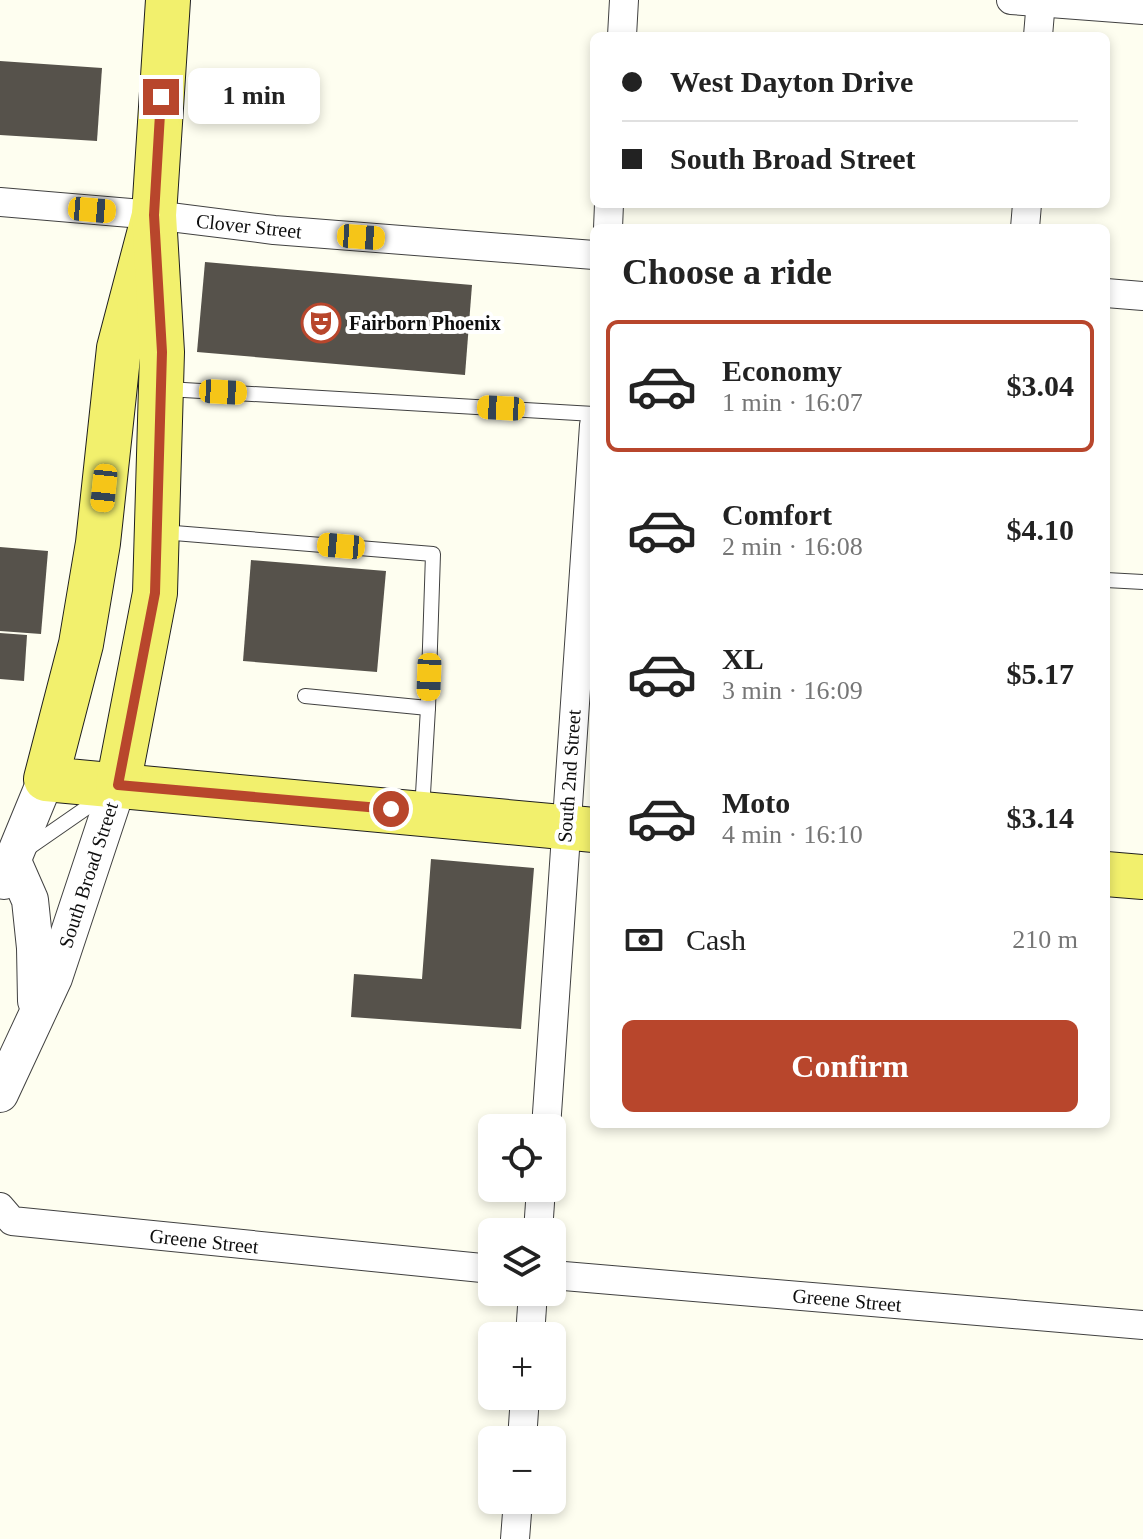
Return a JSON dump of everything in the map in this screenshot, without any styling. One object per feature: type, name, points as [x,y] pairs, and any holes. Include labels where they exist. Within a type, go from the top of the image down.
[{"type":"main road","name":"South Broad Street","points":[[118,785],[155,593],[162,352],[154,215],[168,0]]},
{"type":"main road","name":"South Broad Street","points":[[46,779],[81,644],[93,572],[119,348],[154,215]]},
{"type":"main road","points":[[46,779],[580,829]]},
{"type":"main road","points":[[1110,874],[1143,877]]},
{"type":"street","points":[[622,32],[624,0]]},
{"type":"street","points":[[1011,0],[1143,10]]},
{"type":"street","points":[[1038,32],[1041,1]]},
{"type":"street","name":"Clover Street","points":[[0,202],[154,215],[274,230],[590,255]]},
{"type":"street","points":[[1110,293],[1143,296]]},
{"type":"street","name":"South 2nd Street","points":[[547,1114],[559,963],[580,829],[590,535]]},
{"type":"street","name":"South Broad Street","points":[[4,871],[46,779]]},
{"type":"street","name":"South Broad Street","points":[[0,1094],[54,978],[118,785]]},
{"type":"street","points":[[4,871],[30,900],[35,948],[36,1017]]},
{"type":"street","name":"Greene Street","points":[[6,1214],[478,1267]]},
{"type":"street","name":"Greene Street","points":[[566,1276],[1143,1325]]},
{"type":"street","points":[[515,1539],[517,1514]]},
{"type":"lane","points":[[161,389],[590,414]]},
{"type":"lane","points":[[158,532],[433,554],[422,812]]},
{"type":"lane","points":[[1110,580],[1143,582]]},
{"type":"lane","points":[[305,696],[428,708]]},
{"type":"lane","points":[[4,871],[118,785]]},
{"type":"building","points":[[0,61],[102,68],[97,141],[0,135]]},
{"type":"building","points":[[205,262],[472,285],[465,375],[197,352]]},
{"type":"building","points":[[0,547],[48,551],[41,634],[0,631]]},
{"type":"building","points":[[251,560],[386,571],[377,672],[243,661]]},
{"type":"building","points":[[0,633],[27,635],[24,681],[0,679]]},
{"type":"building","points":[[431,859],[534,868],[521,1029],[351,1017],[354,974],[422,979]]},
{"type":"place","name":"Fairborn Phoenix","points":[[321,323]]},
{"type":"route","points":[[161,97],[154,215],[162,352],[155,593],[118,785],[391,809]]}]
